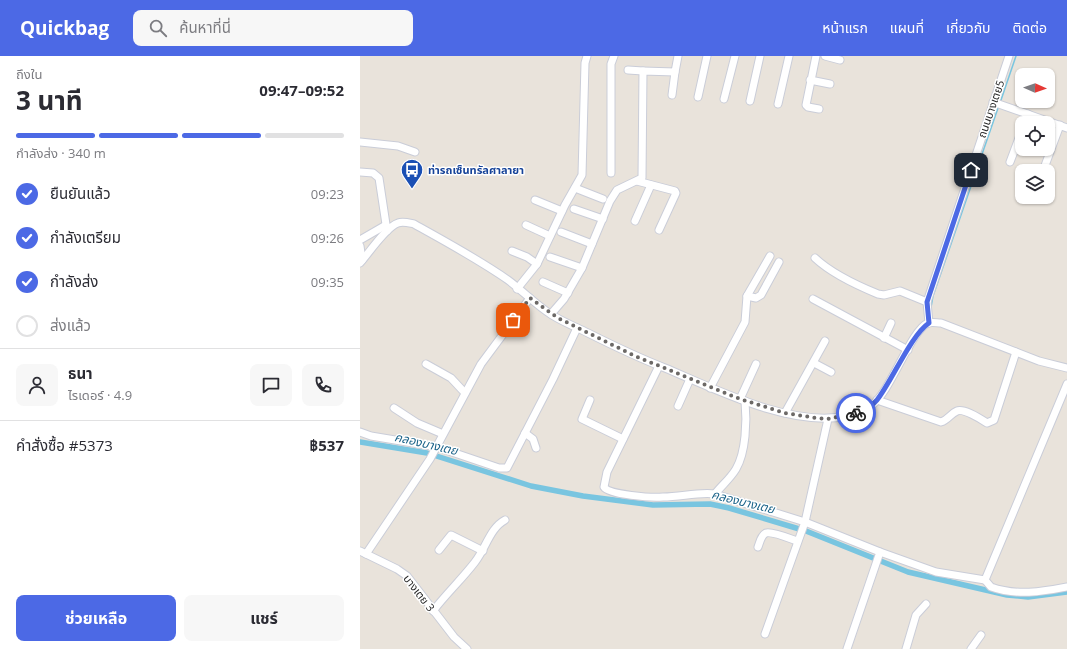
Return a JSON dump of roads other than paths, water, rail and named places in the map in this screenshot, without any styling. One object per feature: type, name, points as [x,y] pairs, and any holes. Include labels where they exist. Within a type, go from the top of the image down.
[{"type":"street","points":[[517,289],[537,264],[562,211],[581,180],[583,171],[585,63],[587,56]]},
{"type":"street","points":[[611,173],[611,64],[614,56]]},
{"type":"street","points":[[672,95],[678,56]]},
{"type":"street","points":[[698,97],[707,56]]},
{"type":"street","points":[[724,99],[735,56]]},
{"type":"street","points":[[750,101],[760,56]]},
{"type":"street","points":[[778,104],[789,56]]},
{"type":"street","points":[[816,56],[806,105],[819,109]]},
{"type":"street","points":[[824,56],[840,60]]},
{"type":"street","name":"ถนนบางเตย5","points":[[929,323],[927,302],[1009,56]]},
{"type":"street","points":[[628,70],[675,72]]},
{"type":"street","points":[[551,314],[568,293],[582,268],[610,201],[617,190],[637,182],[642,178],[643,71]]},
{"type":"street","points":[[810,80],[830,84]]},
{"type":"street","points":[[993,102],[1063,127],[1046,164]]},
{"type":"street","points":[[360,142],[398,146],[415,152]]},
{"type":"street","points":[[1010,162],[1015,149]]},
{"type":"street","points":[[360,172],[373,173],[379,178],[386,228],[361,262]]},
{"type":"street","points":[[637,182],[675,191],[676,193],[659,230]]},
{"type":"street","points":[[635,221],[651,185]]},
{"type":"street","points":[[575,188],[603,199]]},
{"type":"street","points":[[535,200],[562,211]]},
{"type":"street","points":[[574,209],[603,219]]},
{"type":"street","points":[[360,240],[398,223],[406,222],[414,224],[465,252],[510,282],[517,289],[551,314],[577,328],[635,356],[710,388],[785,413],[828,419],[860,412],[872,405],[877,400],[924,326],[929,323],[941,323],[1039,361],[1067,368]]},
{"type":"street","points":[[526,225],[550,236]]},
{"type":"street","points":[[561,232],[592,244]]},
{"type":"street","points":[[360,246],[361,262]]},
{"type":"street","points":[[512,251],[527,257],[537,264]]},
{"type":"street","points":[[710,388],[745,322],[747,296],[770,256]]},
{"type":"street","points":[[550,257],[582,268]]},
{"type":"street","points":[[815,258],[825,267],[868,290],[884,295],[900,291],[927,302]]},
{"type":"street","points":[[747,296],[756,298],[760,295],[780,262]]},
{"type":"street","points":[[543,282],[568,293]]},
{"type":"street","points":[[363,552],[430,459],[481,364],[530,298]]},
{"type":"street","points":[[813,299],[908,350]]},
{"type":"street","points":[[884,338],[891,323]]},
{"type":"street","points":[[360,432],[371,436],[436,448],[499,468],[507,468],[577,328]]},
{"type":"street","points":[[785,413],[825,341]]},
{"type":"street","points":[[877,400],[941,422],[946,421],[959,410],[987,422],[991,422],[994,420],[1016,352]]},
{"type":"street","points":[[814,363],[830,372]]},
{"type":"street","points":[[426,364],[451,378],[465,393]]},
{"type":"street","points":[[715,494],[736,469],[741,456],[746,430],[743,400],[756,364]]},
{"type":"street","points":[[659,366],[607,472],[604,484],[607,490],[664,498],[706,492],[880,554],[936,572],[985,580],[991,587],[1017,592],[1041,592],[1067,587]]},
{"type":"street","points":[[678,406],[690,379]]},
{"type":"street","points":[[985,580],[1067,384]]},
{"type":"street","points":[[590,400],[582,419],[623,439]]},
{"type":"street","points":[[394,408],[417,423],[443,434]]},
{"type":"street","points":[[765,634],[803,527],[828,419]]},
{"type":"street","points":[[525,433],[533,439],[536,448]]},
{"type":"street","points":[[433,611],[475,562],[483,551],[493,531],[505,520]]},
{"type":"street","points":[[758,547],[762,536],[766,533],[771,533],[797,541]]},
{"type":"street","points":[[439,550],[451,535],[483,551]]},
{"type":"street","name":"บางเตย 3","points":[[363,552],[397,569],[407,576],[454,637],[467,649]]},
{"type":"street","points":[[847,649],[880,554]]},
{"type":"street","points":[[906,649],[916,615],[926,604]]},
{"type":"street","points":[[971,649],[981,635]]},
{"type":"waterway","points":[[1001,100],[1016,56]]},
{"type":"waterway","points":[[931,307],[933,296],[998,108]]},
{"type":"waterway","name":"คลองบางเตย","points":[[360,442],[427,453],[531,486],[583,496],[653,505],[710,504],[729,508],[806,531],[908,572],[1007,595],[1028,597],[1067,592]]},
{"type":"place","name":"ท่ารถเซ็นทรัลศาลายา","points":[[412,190]]}]
